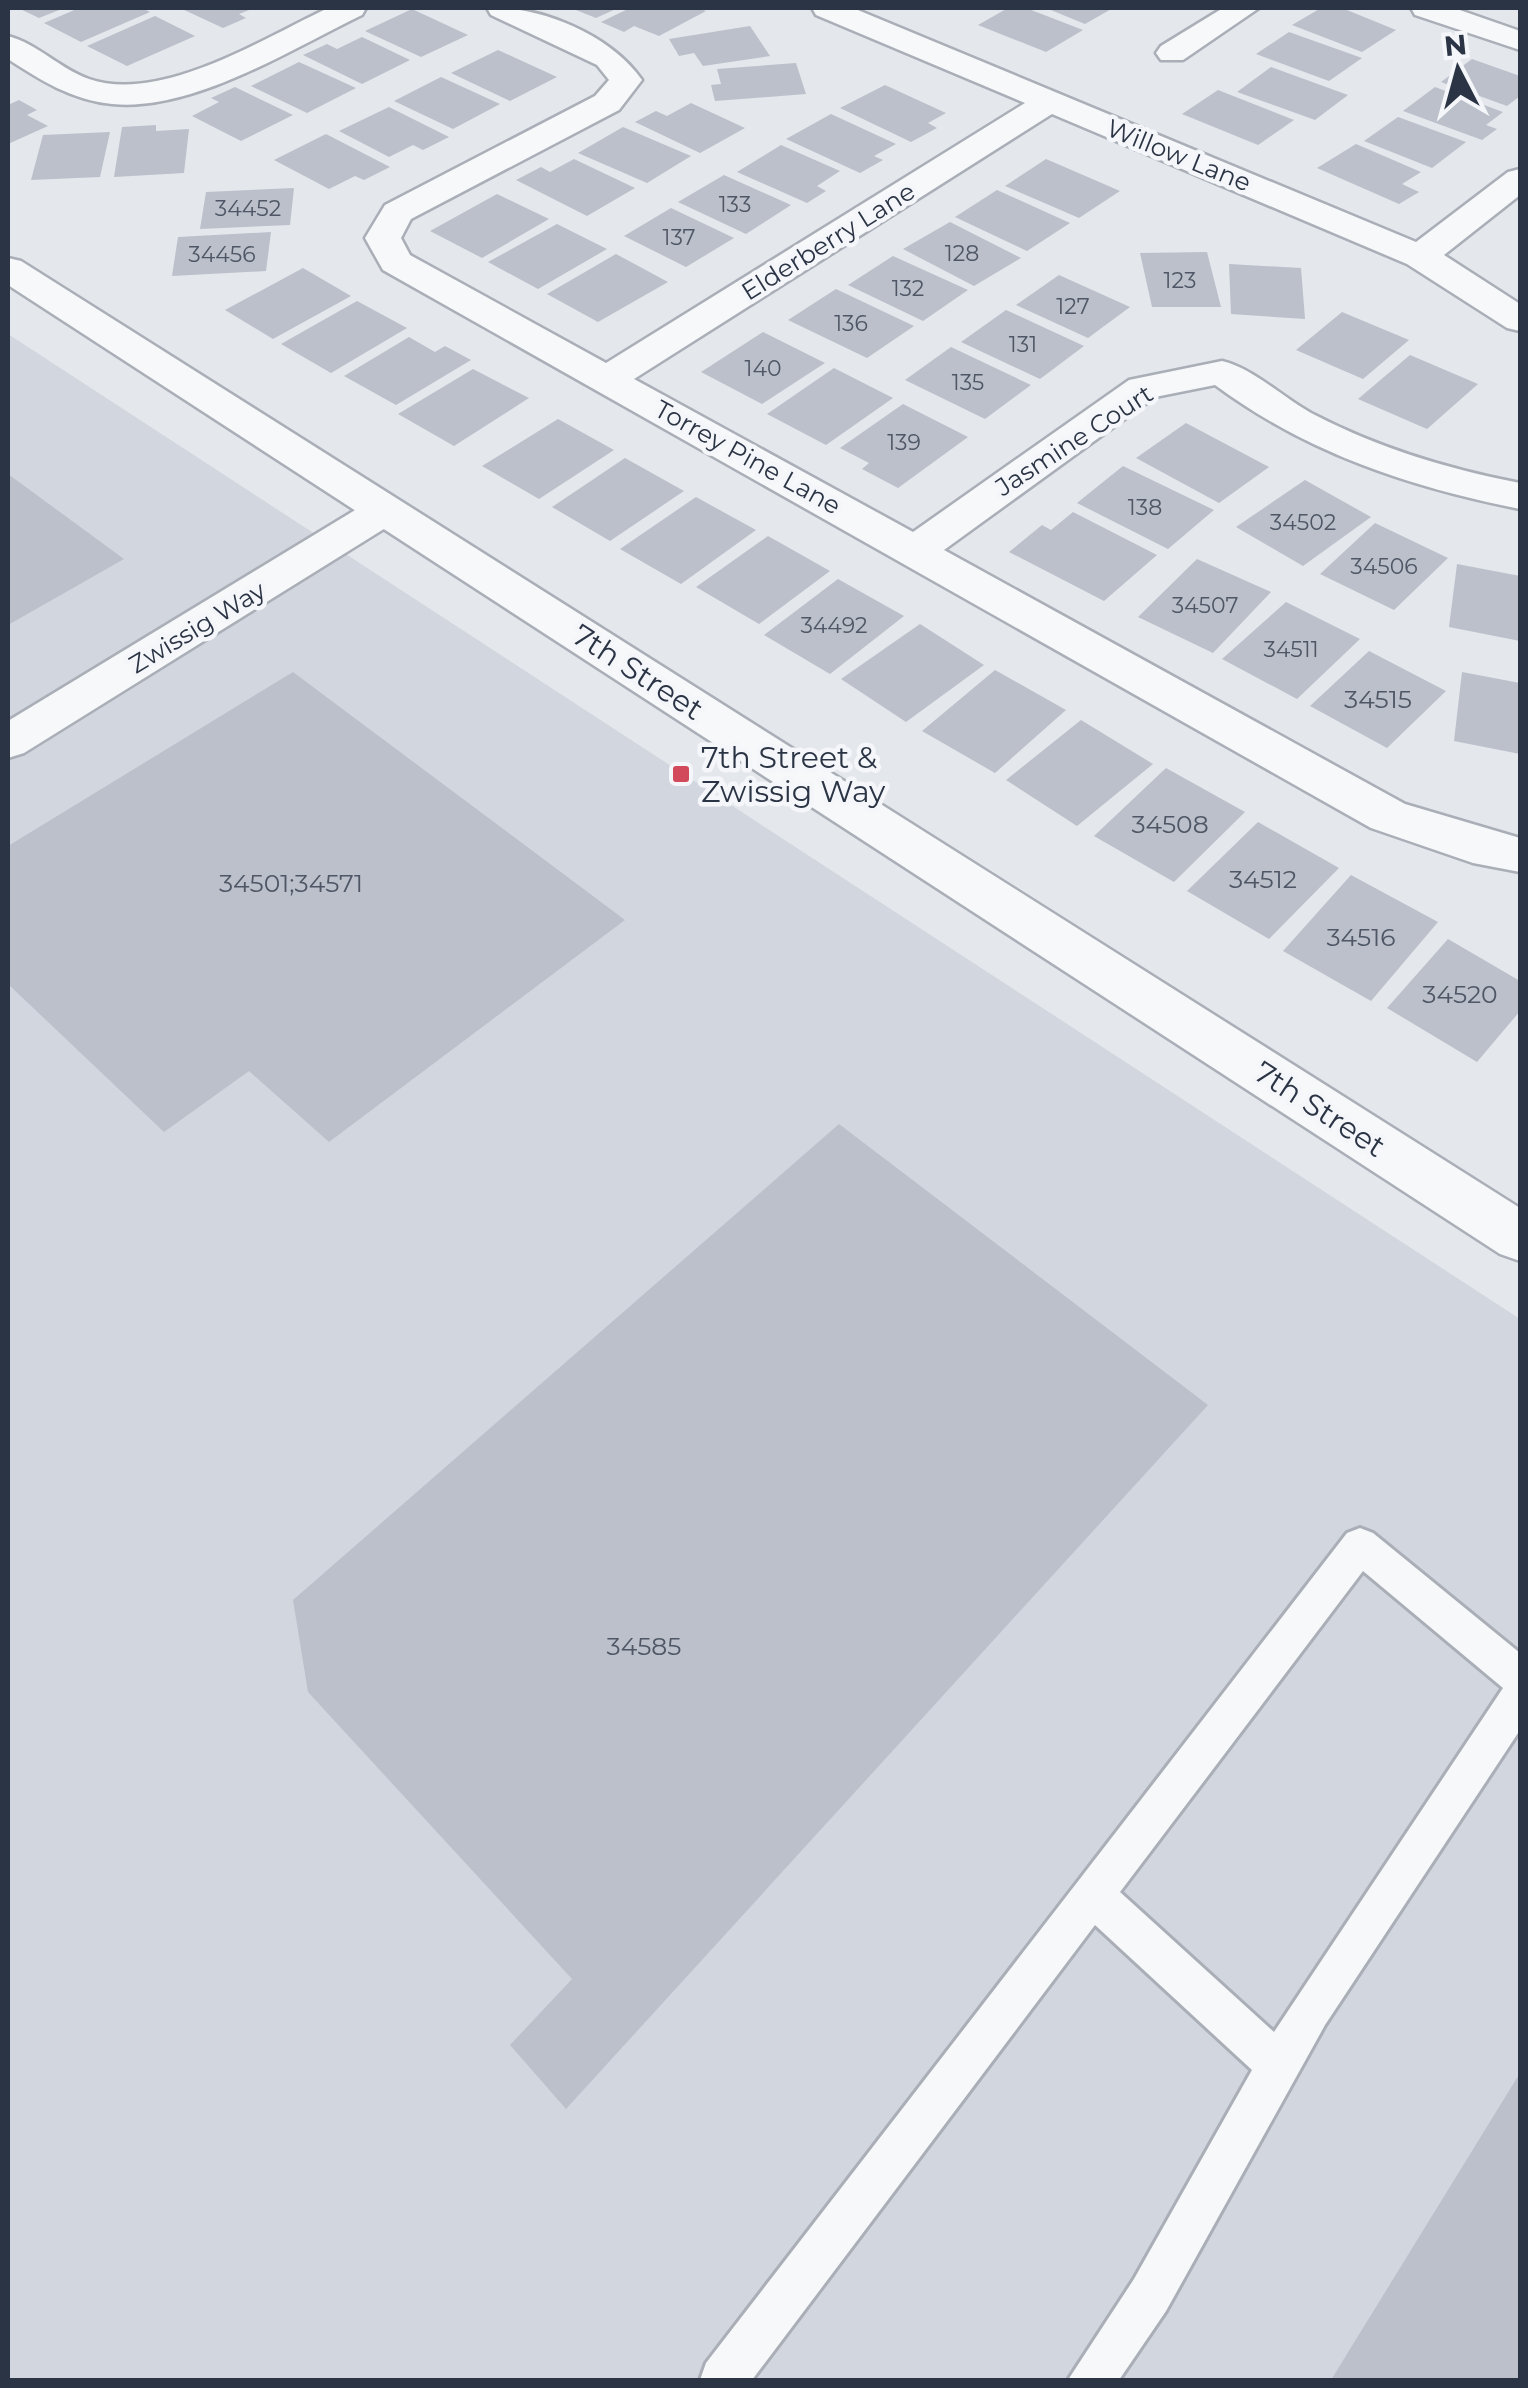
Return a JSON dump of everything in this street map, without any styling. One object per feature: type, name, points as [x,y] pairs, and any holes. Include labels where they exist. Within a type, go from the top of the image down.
[{"type":"street","points":[[8,46],[84,89],[129,96],[182,85],[351,8]]},
{"type":"street","name":"Torrey Pine Lane","points":[[502,8],[608,58],[626,80],[607,103],[397,212],[383,238],[396,262],[1388,816],[1473,846],[1520,855]]},
{"type":"street","points":[[1172,53],[1244,8]]},
{"type":"street","points":[[1426,8],[1520,42]]},
{"type":"street","name":"Willow Lane","points":[[840,9],[886,33],[1420,256],[1520,320]]},
{"type":"street","points":[[886,33],[922,12]]},
{"type":"street","name":"Elderberry Lane","points":[[607,378],[1049,102]]},
{"type":"street","points":[[1420,256],[1520,179]]},
{"type":"street","name":"7th Street","points":[[8,269],[1520,1238]]},
{"type":"street","name":"Jasmine Court","points":[[916,550],[1143,388],[1222,372],[1258,400],[1336,441],[1463,486],[1520,496]]},
{"type":"street","name":"Zwissig Way","points":[[8,742],[385,510]]},
{"type":"lane","points":[[723,2380],[1360,1545],[1520,1678]]},
{"type":"lane","points":[[1091,2380],[1150,2294],[1310,2010],[1520,1696]]},
{"type":"lane","points":[[1094,1896],[1279,2066]]},
{"type":"shaded area","points":[[8,334],[1520,1319],[1520,2380],[8,2380]]},
{"type":"building","points":[[18,8],[64,8],[39,18]]},
{"type":"building","points":[[79,8],[142,8],[150,12],[81,42],[44,23]]},
{"type":"building","points":[[180,8],[254,8],[239,14],[246,18],[223,28]]},
{"type":"building","points":[[571,8],[618,8],[596,18]]},
{"type":"building","points":[[630,8],[706,11],[659,36],[634,26],[624,32],[601,22]]},
{"type":"building","points":[[1008,8],[1026,8],[1083,30],[1046,52],[978,25]]},
{"type":"building","points":[[1046,8],[1113,8],[1085,24]]},
{"type":"building","points":[[1321,8],[1342,8],[1396,30],[1362,52],[1292,25]]},
{"type":"building","points":[[412,9],[468,35],[421,57],[365,31]]},
{"type":"building","points":[[155,16],[195,36],[127,66],[87,46]]},
{"type":"building","points":[[750,26],[770,56],[703,66],[694,53],[679,56],[669,39]]},
{"type":"building","points":[[1289,32],[1362,58],[1329,81],[1256,54]]},
{"type":"building","points":[[362,37],[410,60],[362,84],[303,55],[327,44],[337,49]]},
{"type":"building","points":[[498,50],[557,77],[510,101],[451,73]]},
{"type":"building","points":[[1472,59],[1520,76],[1520,96],[1507,106],[1441,82]]},
{"type":"building","points":[[299,62],[356,88],[307,113],[251,86]]},
{"type":"building","points":[[796,63],[806,94],[715,101],[711,85],[721,84],[717,69]]},
{"type":"building","points":[[1271,67],[1348,95],[1315,120],[1237,92]]},
{"type":"building","points":[[441,77],[500,104],[453,129],[394,101]]},
{"type":"building","points":[[885,85],[946,113],[928,123],[937,128],[911,142],[840,108]]},
{"type":"building","points":[[235,87],[293,115],[241,141],[192,116],[219,102],[211,98]]},
{"type":"building","points":[[1435,87],[1503,112],[1486,125],[1497,129],[1482,140],[1403,111]]},
{"type":"building","points":[[1218,90],[1294,120],[1258,145],[1182,114]]},
{"type":"building","points":[[19,100],[37,110],[27,115],[48,126],[8,144],[8,105]]},
{"type":"building","points":[[691,103],[745,128],[700,153],[635,122],[656,111],[667,116]]},
{"type":"building","points":[[389,107],[449,137],[423,150],[413,145],[389,157],[339,131]]},
{"type":"building","points":[[831,114],[896,144],[874,156],[883,160],[860,173],[786,139]]},
{"type":"building","points":[[1398,117],[1466,142],[1432,168],[1364,141]]},
{"type":"building","points":[[156,125],[156,131],[189,129],[184,173],[114,177],[122,127]]},
{"type":"building","points":[[623,127],[691,156],[647,183],[578,153]]},
{"type":"building","points":[[110,132],[100,177],[31,180],[43,135]]},
{"type":"building","points":[[326,134],[390,167],[364,180],[355,176],[329,189],[274,160]]},
{"type":"building","points":[[1356,144],[1421,172],[1402,184],[1419,192],[1399,204],[1317,168]]},
{"type":"building","points":[[781,145],[840,171],[817,186],[826,191],[807,203],[737,172]]},
{"type":"building","points":[[574,159],[635,188],[587,216],[516,180],[541,167],[550,172]]},
{"type":"building","points":[[1046,159],[1120,191],[1079,218],[1005,186]]},
{"type":"building","points":[[724,175],[791,205],[746,234],[678,202]]},
{"type":"building","points":[[294,188],[290,225],[200,229],[206,192]]},
{"type":"building","points":[[997,190],[1070,223],[1027,251],[955,217]]},
{"type":"building","points":[[497,194],[549,219],[482,258],[430,231]]},
{"type":"building","points":[[671,208],[734,238],[686,267],[624,236]]},
{"type":"building","points":[[950,222],[1021,258],[974,286],[903,249]]},
{"type":"building","points":[[557,224],[607,249],[538,289],[488,262]]},
{"type":"building","points":[[271,232],[266,271],[172,276],[178,237]]},
{"type":"building","points":[[1207,252],[1221,307],[1152,307],[1140,253]]},
{"type":"building","points":[[616,254],[668,282],[598,322],[547,294]]},
{"type":"building","points":[[893,256],[968,290],[923,321],[848,285]]},
{"type":"building","points":[[1229,264],[1301,268],[1305,319],[1231,314]]},
{"type":"building","points":[[303,268],[351,296],[273,339],[225,310]]},
{"type":"building","points":[[1059,275],[1130,307],[1088,338],[1016,305]]},
{"type":"building","points":[[836,289],[914,326],[867,358],[788,320]]},
{"type":"building","points":[[357,301],[407,328],[331,373],[281,344]]},
{"type":"building","points":[[1006,310],[1084,346],[1040,379],[961,342]]},
{"type":"building","points":[[1342,312],[1409,340],[1363,379],[1296,350]]},
{"type":"building","points":[[763,332],[825,363],[762,404],[701,372]]},
{"type":"building","points":[[409,337],[435,352],[445,346],[471,360],[396,405],[344,376]]},
{"type":"building","points":[[951,347],[1031,385],[985,419],[905,380]]},
{"type":"building","points":[[1410,355],[1478,384],[1427,429],[1358,399]]},
{"type":"building","points":[[834,368],[893,398],[826,445],[767,414]]},
{"type":"building","points":[[473,369],[529,398],[454,446],[398,414]]},
{"type":"building","points":[[903,404],[968,437],[898,488],[862,469],[869,463],[840,448]]},
{"type":"building","points":[[558,419],[614,450],[539,499],[482,466]]},
{"type":"building","points":[[1186,423],[1269,467],[1219,503],[1136,458]]},
{"type":"building","points":[[625,458],[684,491],[610,541],[552,507]]},
{"type":"building","points":[[1123,466],[1214,510],[1168,549],[1077,503]]},
{"type":"building","points":[[8,474],[124,559],[8,625]]},
{"type":"building","points":[[1305,480],[1371,517],[1303,566],[1236,527]]},
{"type":"building","points":[[696,497],[756,530],[681,584],[620,549]]},
{"type":"building","points":[[1073,512],[1157,555],[1104,601],[1009,552],[1042,525],[1051,530]]},
{"type":"building","points":[[1375,523],[1448,558],[1394,610],[1320,574]]},
{"type":"building","points":[[768,536],[830,571],[759,624],[696,587]]},
{"type":"building","points":[[1197,559],[1271,592],[1213,653],[1138,617]]},
{"type":"building","points":[[1457,564],[1520,576],[1520,641],[1449,627]]},
{"type":"building","points":[[838,579],[904,616],[830,674],[764,635]]},
{"type":"building","points":[[1286,602],[1360,639],[1297,699],[1222,659]]},
{"type":"building","points":[[920,624],[984,665],[906,722],[841,679]]},
{"type":"building","points":[[1369,651],[1446,691],[1387,748],[1310,706]]},
{"type":"building","points":[[995,670],[1066,710],[995,773],[922,731]]},
{"type":"building","points":[[293,672],[625,920],[329,1142],[249,1071],[164,1132],[8,984],[8,846]]},
{"type":"building","points":[[1462,672],[1520,683],[1520,754],[1454,741]]},
{"type":"building","points":[[1081,720],[1153,764],[1077,826],[1006,780]]},
{"type":"building","points":[[1166,768],[1245,812],[1174,882],[1094,836]]},
{"type":"building","points":[[1258,822],[1339,868],[1269,939],[1187,891]]},
{"type":"building","points":[[1351,875],[1438,922],[1371,1001],[1283,951]]},
{"type":"building","points":[[1448,939],[1520,981],[1520,1011],[1477,1062],[1387,1008]]},
{"type":"building","points":[[839,1124],[1208,1405],[566,2109],[510,2045],[572,1979],[308,1692],[293,1600]]},
{"type":"building","points":[[1520,2073],[1520,2380],[1331,2380]]},
{"type":"place","name":"7th Street & Zwissig Way","points":[[681,774]]}]
